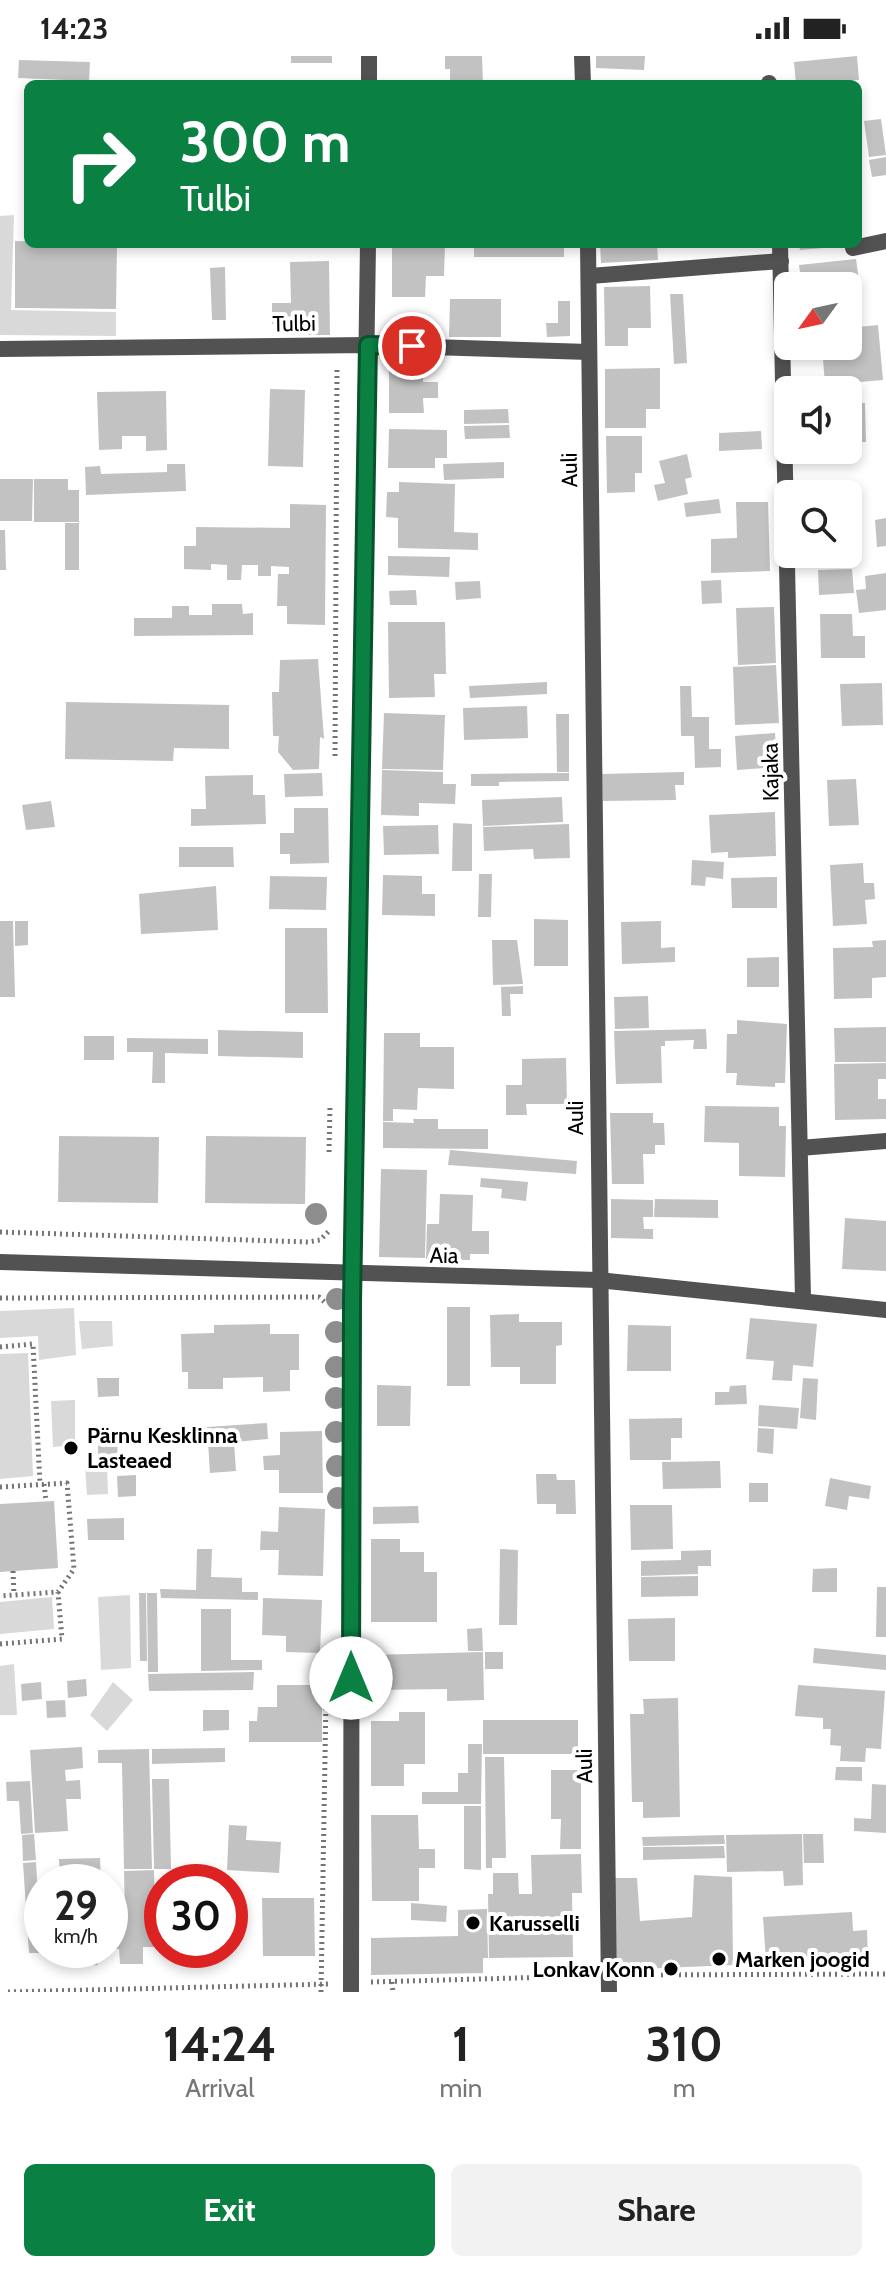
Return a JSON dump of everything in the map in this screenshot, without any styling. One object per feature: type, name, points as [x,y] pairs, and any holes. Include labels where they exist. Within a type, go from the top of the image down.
[{"type":"street","points":[[369,56],[369,80]]},
{"type":"street","points":[[582,56],[583,80]]},
{"type":"street","points":[[862,246],[886,241]]},
{"type":"street","points":[[351,1988],[352,1275],[368,248]]},
{"type":"street","name":"Auli","points":[[588,248],[598,1280],[609,1984]]},
{"type":"street","points":[[590,276],[780,252]]},
{"type":"street","name":"Kajaka","points":[[780,252],[803,1299]]},
{"type":"street","name":"Tulbi","points":[[0,349],[368,345],[589,352]]},
{"type":"street","points":[[800,1148],[886,1141]]},
{"type":"street","name":"Aia","points":[[0,1262],[352,1275],[598,1280],[886,1310]]},
{"type":"path","points":[[335,770],[337,345]]},
{"type":"path","points":[[329,1158],[330,1097]]},
{"type":"path","points":[[0,1232],[308,1242],[320,1240],[330,1233],[330,1218]]},
{"type":"path","points":[[0,1298],[319,1297],[327,1300],[328,1305],[339,1307]]},
{"type":"path","points":[[0,1347],[33,1344],[42,1484],[46,1501]]},
{"type":"path","points":[[0,1487],[67,1483],[74,1569],[58,1592],[62,1639],[0,1644]]},
{"type":"path","points":[[13,1571],[14,1595]]},
{"type":"path","points":[[0,1596],[58,1592]]},
{"type":"path","points":[[8,1992],[320,1984],[351,1988],[392,1982],[609,1984],[886,1974]]},
{"type":"path","points":[[392,1982],[393,1992]]},
{"type":"path","points":[[320,1984],[321,1992]]},
{"type":"shaded area","points":[[14,215],[11,310],[116,312],[116,336],[0,335],[0,216]]},
{"type":"shaded area","points":[[74,1308],[76,1355],[39,1360],[38,1336],[0,1338],[0,1311]]},
{"type":"shaded area","points":[[79,1321],[112,1321],[113,1346],[82,1349]]},
{"type":"shaded area","points":[[28,1353],[33,1476],[0,1479],[0,1354]]},
{"type":"shaded area","points":[[75,1400],[75,1445],[53,1447],[51,1401]]},
{"type":"shaded area","points":[[107,1466],[108,1494],[87,1495],[85,1467]]},
{"type":"shaded area","points":[[130,1595],[131,1668],[101,1670],[98,1597]]},
{"type":"shaded area","points":[[52,1597],[54,1629],[0,1634],[0,1602]]},
{"type":"shaded area","points":[[14,1664],[17,1715],[0,1715],[0,1666]]},
{"type":"shaded area","points":[[113,1682],[133,1700],[107,1731],[90,1715]]},
{"type":"building","points":[[291,56],[332,56],[332,63],[291,63]]},
{"type":"building","points":[[445,56],[482,56],[483,80],[450,80],[450,69],[445,69]]},
{"type":"building","points":[[596,56],[645,56],[644,70],[596,68]]},
{"type":"building","points":[[857,56],[859,80],[796,80],[794,62]]},
{"type":"building","points":[[19,60],[90,62],[89,80],[18,78]]},
{"type":"building","points":[[881,119],[886,155],[869,157],[864,121]]},
{"type":"building","points":[[886,157],[886,175],[872,177],[869,160]]},
{"type":"building","points":[[15,241],[24,241],[24,248],[117,248],[116,309],[15,308]]},
{"type":"building","points":[[392,248],[445,248],[444,276],[426,276],[425,297],[392,297]]},
{"type":"building","points":[[474,248],[564,248],[564,257],[474,257]]},
{"type":"building","points":[[600,248],[657,248],[658,260],[601,263]]},
{"type":"building","points":[[856,259],[858,272],[800,272],[799,265]]},
{"type":"building","points":[[329,261],[330,335],[290,335],[290,324],[272,324],[272,303],[291,303],[290,262]]},
{"type":"building","points":[[225,267],[226,320],[212,320],[210,268]]},
{"type":"building","points":[[650,286],[651,328],[628,328],[628,346],[605,346],[604,287]]},
{"type":"building","points":[[670,294],[683,294],[687,363],[674,364]]},
{"type":"building","points":[[450,299],[501,299],[501,337],[449,337]]},
{"type":"building","points":[[558,301],[570,301],[570,336],[547,337],[546,323],[558,323]]},
{"type":"building","points":[[878,325],[883,380],[862,382],[862,376],[824,376],[823,360],[862,360],[862,327]]},
{"type":"building","points":[[389,363],[423,363],[423,382],[438,382],[438,398],[423,398],[424,413],[389,413]]},
{"type":"building","points":[[660,368],[660,409],[646,409],[646,428],[605,428],[605,369]]},
{"type":"building","points":[[270,389],[305,390],[303,467],[268,466]]},
{"type":"building","points":[[166,391],[167,450],[146,451],[146,436],[122,436],[122,449],[99,450],[97,392]]},
{"type":"building","points":[[862,403],[865,403],[866,442],[862,442]]},
{"type":"building","points":[[508,409],[509,423],[464,424],[464,410]]},
{"type":"building","points":[[509,425],[510,438],[465,439],[464,426]]},
{"type":"building","points":[[389,429],[447,430],[447,458],[435,458],[435,468],[388,468]]},
{"type":"building","points":[[761,431],[762,449],[719,451],[719,433]]},
{"type":"building","points":[[606,436],[642,436],[642,473],[635,473],[635,492],[607,493]]},
{"type":"building","points":[[687,454],[692,477],[685,479],[688,494],[658,501],[654,485],[665,483],[659,461]]},
{"type":"building","points":[[504,462],[504,478],[444,480],[443,464]]},
{"type":"building","points":[[167,464],[185,464],[186,491],[86,495],[85,467],[100,466],[101,474],[167,472]]},
{"type":"building","points":[[0,479],[33,479],[32,521],[0,521]]},
{"type":"building","points":[[34,479],[68,479],[68,490],[79,490],[79,522],[34,522]]},
{"type":"building","points":[[399,482],[455,484],[454,532],[478,533],[478,550],[398,548],[398,518],[386,517],[387,492],[399,492]]},
{"type":"building","points":[[719,499],[721,513],[686,517],[684,503]]},
{"type":"building","points":[[736,502],[768,502],[770,571],[711,573],[711,539],[737,538]]},
{"type":"building","points":[[290,504],[326,505],[325,625],[287,624],[287,606],[277,606],[278,574],[289,574],[289,567],[271,566],[271,576],[258,576],[258,565],[242,565],[241,580],[227,580],[227,565],[211,564],[211,570],[184,569],[184,546],[196,546],[196,527],[290,528]]},
{"type":"building","points":[[886,518],[886,546],[877,547],[875,520]]},
{"type":"building","points":[[65,523],[79,523],[79,570],[65,570]]},
{"type":"building","points":[[0,530],[5,530],[6,570],[0,570]]},
{"type":"building","points":[[388,556],[450,557],[449,577],[388,575]]},
{"type":"building","points":[[852,569],[854,593],[819,595],[818,570]]},
{"type":"building","points":[[886,573],[886,610],[859,613],[856,590],[866,589],[865,576]]},
{"type":"building","points":[[721,580],[722,603],[702,604],[701,581]]},
{"type":"building","points":[[480,581],[481,598],[456,600],[455,582]]},
{"type":"building","points":[[416,590],[417,605],[390,605],[389,591]]},
{"type":"building","points":[[212,604],[242,604],[243,614],[253,613],[253,635],[134,636],[134,618],[172,618],[172,606],[189,606],[189,615],[212,615]]},
{"type":"building","points":[[774,607],[776,663],[738,665],[736,608]]},
{"type":"building","points":[[820,614],[852,614],[853,636],[865,636],[865,658],[821,658]]},
{"type":"building","points":[[388,622],[445,622],[446,674],[434,674],[435,697],[389,698]]},
{"type":"building","points":[[318,659],[324,739],[320,737],[319,769],[293,770],[278,752],[279,736],[273,736],[272,692],[279,692],[280,660]]},
{"type":"building","points":[[776,665],[779,723],[735,725],[733,667]]},
{"type":"building","points":[[547,682],[547,694],[470,698],[469,686]]},
{"type":"building","points":[[882,683],[883,725],[842,726],[840,684]]},
{"type":"building","points":[[680,686],[691,686],[692,717],[709,717],[709,749],[721,749],[721,767],[695,768],[694,736],[681,736]]},
{"type":"building","points":[[66,702],[229,705],[229,749],[174,748],[173,761],[65,759]]},
{"type":"building","points":[[527,706],[528,738],[464,740],[463,708]]},
{"type":"building","points":[[384,713],[445,715],[443,770],[382,769]]},
{"type":"building","points":[[556,714],[569,714],[569,772],[557,772]]},
{"type":"building","points":[[775,733],[777,767],[737,770],[735,736]]},
{"type":"building","points":[[382,770],[443,772],[443,784],[456,784],[455,804],[419,803],[419,816],[381,815]]},
{"type":"building","points":[[684,772],[684,785],[675,785],[676,800],[603,801],[602,774]]},
{"type":"building","points":[[322,773],[323,796],[285,797],[284,774]]},
{"type":"building","points":[[569,773],[569,781],[499,782],[499,786],[471,786],[471,774]]},
{"type":"building","points":[[253,775],[253,795],[265,795],[266,824],[191,826],[191,809],[206,809],[205,776]]},
{"type":"building","points":[[856,779],[859,825],[829,826],[827,780]]},
{"type":"building","points":[[562,797],[563,822],[483,826],[482,800]]},
{"type":"building","points":[[51,801],[55,827],[26,830],[22,805]]},
{"type":"building","points":[[294,808],[328,808],[329,863],[290,864],[290,854],[280,854],[280,833],[294,833]]},
{"type":"building","points":[[775,812],[776,856],[728,858],[728,852],[711,853],[709,815]]},
{"type":"building","points":[[453,823],[472,824],[472,871],[452,871]]},
{"type":"building","points":[[569,824],[570,858],[534,859],[533,849],[484,851],[483,827]]},
{"type":"building","points":[[438,825],[439,854],[384,855],[383,826]]},
{"type":"building","points":[[179,847],[233,847],[234,867],[179,867]]},
{"type":"building","points":[[692,860],[724,862],[723,879],[706,877],[705,886],[691,885]]},
{"type":"building","points":[[863,863],[864,883],[874,883],[875,899],[865,900],[867,924],[833,926],[830,865]]},
{"type":"building","points":[[479,874],[492,874],[491,917],[478,917]]},
{"type":"building","points":[[383,875],[422,876],[422,894],[435,894],[435,916],[382,915]]},
{"type":"building","points":[[270,876],[327,877],[326,910],[269,909]]},
{"type":"building","points":[[777,877],[777,908],[732,908],[731,878]]},
{"type":"building","points":[[216,886],[218,930],[141,934],[139,894]]},
{"type":"building","points":[[534,919],[568,920],[568,966],[534,966]]},
{"type":"building","points":[[0,921],[13,921],[15,997],[0,997]]},
{"type":"building","points":[[15,921],[28,921],[28,945],[15,946]]},
{"type":"building","points":[[661,921],[661,948],[675,947],[675,962],[622,964],[621,922]]},
{"type":"building","points":[[285,928],[327,928],[328,1013],[285,1013]]},
{"type":"building","points":[[492,940],[517,940],[523,984],[493,985]]},
{"type":"building","points":[[886,940],[886,977],[872,978],[872,998],[834,999],[833,948],[873,947],[872,941]]},
{"type":"building","points":[[779,957],[779,987],[747,987],[747,958]]},
{"type":"building","points":[[523,986],[523,994],[510,994],[511,1016],[502,1016],[501,987]]},
{"type":"building","points":[[648,996],[649,1028],[615,1029],[614,997]]},
{"type":"building","points":[[737,1020],[787,1024],[785,1083],[775,1083],[775,1087],[736,1085],[737,1073],[726,1073],[727,1034],[737,1034]]},
{"type":"building","points":[[886,1027],[886,1062],[835,1062],[834,1028]]},
{"type":"building","points":[[706,1029],[707,1049],[693,1049],[694,1040],[665,1041],[665,1046],[661,1046],[662,1083],[616,1084],[614,1031]]},
{"type":"building","points":[[218,1030],[303,1032],[303,1058],[218,1056]]},
{"type":"building","points":[[384,1033],[420,1033],[420,1047],[454,1047],[454,1089],[418,1088],[417,1110],[393,1109],[393,1121],[383,1121]]},
{"type":"building","points":[[84,1036],[114,1036],[114,1060],[84,1060]]},
{"type":"building","points":[[127,1038],[208,1039],[208,1054],[165,1053],[165,1083],[152,1083],[153,1052],[127,1052]]},
{"type":"building","points":[[566,1058],[567,1104],[526,1104],[527,1115],[506,1115],[506,1085],[522,1085],[522,1059]]},
{"type":"building","points":[[886,1063],[886,1079],[878,1079],[878,1099],[886,1099],[886,1119],[835,1120],[834,1064]]},
{"type":"building","points":[[705,1106],[779,1107],[779,1126],[786,1126],[785,1177],[739,1176],[739,1143],[704,1142]]},
{"type":"building","points":[[610,1113],[653,1113],[653,1123],[664,1123],[665,1145],[655,1145],[655,1154],[643,1154],[644,1184],[612,1184]]},
{"type":"building","points":[[413,1119],[438,1119],[438,1129],[488,1129],[488,1149],[383,1148],[383,1122],[414,1123]]},
{"type":"building","points":[[59,1136],[159,1137],[158,1203],[58,1202]]},
{"type":"building","points":[[206,1136],[306,1137],[305,1204],[205,1203]]},
{"type":"building","points":[[450,1150],[577,1161],[576,1174],[448,1165]]},
{"type":"building","points":[[381,1169],[427,1170],[425,1258],[379,1257]]},
{"type":"building","points":[[481,1178],[528,1182],[526,1201],[501,1198],[502,1189],[480,1187]]},
{"type":"building","points":[[440,1194],[473,1195],[472,1231],[489,1231],[489,1254],[470,1254],[470,1260],[426,1259],[427,1224],[439,1224]]},
{"type":"building","points":[[611,1199],[653,1200],[653,1217],[643,1217],[644,1229],[653,1229],[653,1239],[611,1238]]},
{"type":"building","points":[[655,1199],[718,1200],[718,1218],[654,1217]]},
{"type":"building","points":[[845,1218],[886,1221],[886,1271],[842,1269]]},
{"type":"building","points":[[447,1307],[470,1307],[470,1386],[447,1386]]},
{"type":"building","points":[[519,1314],[519,1322],[562,1322],[562,1345],[556,1346],[556,1384],[520,1384],[520,1367],[491,1367],[490,1315]]},
{"type":"building","points":[[750,1318],[817,1324],[813,1367],[793,1365],[792,1381],[772,1380],[774,1361],[746,1359]]},
{"type":"building","points":[[270,1324],[270,1334],[299,1334],[299,1370],[290,1370],[290,1391],[263,1392],[263,1377],[223,1378],[223,1389],[188,1389],[188,1372],[182,1372],[181,1334],[214,1333],[214,1325]]},
{"type":"building","points":[[628,1325],[671,1326],[671,1371],[627,1371]]},
{"type":"building","points":[[97,1378],[119,1378],[119,1396],[98,1397]]},
{"type":"building","points":[[803,1378],[818,1379],[816,1420],[800,1418]]},
{"type":"building","points":[[377,1385],[411,1386],[410,1426],[377,1426]]},
{"type":"building","points":[[746,1385],[747,1404],[715,1405],[715,1392],[729,1392],[730,1386]]},
{"type":"building","points":[[759,1405],[799,1408],[797,1429],[758,1426]]},
{"type":"building","points":[[682,1418],[682,1438],[671,1438],[671,1460],[630,1460],[629,1419]]},
{"type":"building","points":[[267,1423],[268,1439],[234,1442],[236,1471],[210,1473],[207,1427]]},
{"type":"building","points":[[758,1428],[774,1429],[773,1454],[757,1452]]},
{"type":"building","points":[[322,1431],[323,1493],[279,1493],[279,1470],[264,1470],[263,1456],[280,1455],[280,1432]]},
{"type":"building","points":[[98,1438],[117,1438],[118,1458],[98,1458]]},
{"type":"building","points":[[720,1461],[721,1488],[663,1489],[662,1462]]},
{"type":"building","points":[[536,1474],[556,1474],[557,1480],[575,1480],[576,1514],[556,1514],[556,1504],[537,1504]]},
{"type":"building","points":[[136,1475],[136,1496],[118,1497],[117,1476]]},
{"type":"building","points":[[830,1478],[871,1486],[869,1499],[849,1496],[847,1510],[825,1506]]},
{"type":"building","points":[[749,1483],[768,1483],[768,1502],[749,1502]]},
{"type":"building","name":"Pärnu Kesklinna Lasteaed","points":[[54,1501],[58,1568],[0,1572],[0,1504]]},
{"type":"building","points":[[630,1505],[672,1505],[673,1549],[631,1550]]},
{"type":"building","points":[[418,1506],[419,1523],[373,1524],[373,1507]]},
{"type":"building","points":[[279,1507],[325,1509],[323,1576],[278,1575],[279,1550],[260,1550],[261,1531],[278,1532]]},
{"type":"building","points":[[124,1518],[124,1540],[88,1540],[87,1519]]},
{"type":"building","points":[[371,1539],[400,1539],[400,1552],[424,1552],[424,1572],[437,1572],[437,1622],[371,1622]]},
{"type":"building","points":[[197,1549],[212,1549],[211,1577],[242,1578],[242,1592],[258,1592],[258,1600],[161,1598],[160,1589],[196,1590]]},
{"type":"building","points":[[500,1549],[518,1550],[517,1625],[499,1625]]},
{"type":"building","points":[[711,1550],[711,1566],[698,1566],[698,1574],[641,1576],[641,1561],[681,1560],[681,1551]]},
{"type":"building","points":[[837,1568],[837,1592],[812,1592],[813,1569]]},
{"type":"building","points":[[698,1576],[698,1596],[641,1597],[641,1577]]},
{"type":"building","points":[[877,1587],[886,1587],[886,1637],[876,1637]]},
{"type":"building","points":[[139,1593],[146,1593],[147,1661],[140,1661]]},
{"type":"building","points":[[147,1593],[157,1593],[158,1672],[148,1672]]},
{"type":"building","points":[[263,1598],[322,1600],[320,1653],[286,1652],[286,1636],[262,1635]]},
{"type":"building","points":[[201,1609],[231,1609],[231,1660],[262,1660],[262,1670],[201,1671]]},
{"type":"building","points":[[675,1618],[675,1661],[629,1661],[628,1619]]},
{"type":"building","points":[[482,1628],[483,1651],[468,1651],[467,1629]]},
{"type":"building","points":[[814,1648],[886,1655],[886,1670],[813,1663]]},
{"type":"building","points":[[483,1652],[484,1700],[447,1701],[447,1689],[372,1690],[371,1655]]},
{"type":"building","points":[[485,1652],[503,1652],[503,1669],[485,1669]]},
{"type":"building","points":[[254,1672],[253,1690],[149,1691],[148,1674]]},
{"type":"building","points":[[86,1679],[87,1696],[68,1698],[67,1681]]},
{"type":"building","points":[[41,1682],[42,1699],[22,1701],[21,1684]]},
{"type":"building","points":[[277,1685],[322,1685],[322,1742],[249,1742],[249,1721],[257,1721],[258,1707],[277,1707]]},
{"type":"building","points":[[798,1685],[885,1691],[881,1749],[866,1748],[865,1762],[840,1761],[841,1746],[830,1745],[831,1729],[823,1729],[823,1718],[795,1716]]},
{"type":"building","points":[[678,1698],[680,1817],[643,1818],[643,1802],[632,1802],[630,1714],[644,1714],[643,1699]]},
{"type":"building","points":[[65,1700],[66,1717],[47,1718],[46,1701]]},
{"type":"building","points":[[203,1710],[229,1710],[229,1730],[203,1731]]},
{"type":"building","points":[[399,1712],[425,1712],[425,1764],[404,1764],[404,1786],[371,1786],[371,1721],[399,1721]]},
{"type":"building","points":[[483,1720],[578,1720],[578,1754],[483,1754]]},
{"type":"building","points":[[468,1744],[482,1744],[481,1804],[422,1804],[422,1792],[458,1792],[458,1773],[468,1773]]},
{"type":"building","points":[[82,1747],[83,1768],[65,1770],[66,1781],[80,1780],[81,1799],[66,1799],[68,1831],[35,1833],[30,1750]]},
{"type":"building","points":[[225,1748],[225,1762],[152,1764],[152,1749]]},
{"type":"building","points":[[149,1749],[152,1864],[144,1864],[144,1869],[128,1869],[128,1864],[124,1864],[122,1763],[98,1763],[98,1750]]},
{"type":"building","points":[[485,1757],[504,1757],[506,1858],[492,1858],[492,1868],[486,1868]]},
{"type":"building","points":[[836,1767],[862,1767],[862,1781],[835,1780]]},
{"type":"building","points":[[551,1770],[581,1770],[581,1849],[560,1849],[561,1819],[551,1819]]},
{"type":"building","points":[[152,1779],[169,1779],[171,1864],[154,1864]]},
{"type":"building","points":[[30,1781],[33,1833],[21,1834],[19,1801],[7,1801],[6,1782]]},
{"type":"building","points":[[872,1784],[886,1785],[886,1833],[854,1831],[854,1818],[871,1819]]},
{"type":"building","points":[[464,1806],[481,1806],[481,1870],[464,1869]]},
{"type":"building","points":[[371,1815],[418,1815],[419,1849],[435,1849],[435,1868],[419,1868],[419,1901],[372,1901]]},
{"type":"building","points":[[229,1825],[247,1826],[246,1840],[281,1842],[279,1873],[248,1871],[248,1864],[227,1864]]},
{"type":"building","points":[[34,1834],[36,1860],[23,1861],[22,1835]]},
{"type":"building","points":[[802,1834],[803,1885],[784,1886],[783,1871],[727,1872],[726,1835]]},
{"type":"building","points":[[803,1834],[823,1834],[824,1863],[804,1863]]},
{"type":"building","points":[[724,1835],[725,1844],[643,1846],[642,1837]]},
{"type":"building","points":[[724,1846],[725,1858],[643,1860],[643,1847]]},
{"type":"building","points":[[581,1854],[582,1893],[572,1893],[573,1957],[489,1958],[488,1894],[493,1894],[493,1873],[518,1873],[519,1894],[532,1894],[531,1855]]},
{"type":"building","points":[[100,1858],[100,1864],[59,1864],[59,1859]]},
{"type":"building","points":[[144,1870],[143,1964],[128,1964],[128,1871]]},
{"type":"building","points":[[694,1875],[732,1877],[733,1965],[616,1970],[612,1878],[637,1878],[640,1921],[692,1917]]},
{"type":"building","points":[[262,1898],[314,1898],[315,1956],[263,1956]]},
{"type":"building","points":[[411,1903],[447,1906],[446,1922],[411,1920]]},
{"type":"building","name":"Karusselli","points":[[487,1909],[488,1958],[483,1958],[483,1973],[371,1975],[371,1938],[458,1936],[458,1910]]},
{"type":"building","points":[[852,1912],[853,1931],[867,1930],[868,1957],[766,1961],[763,1917]]},
{"type":"place","name":"Pärnu Kesklinna Lasteaed","points":[[71,1448]]},
{"type":"place","name":"Karusselli","points":[[473,1923]]},
{"type":"place","name":"Marken joogid","points":[[719,1959]]},
{"type":"place","name":"Lonkav Konn","points":[[671,1969]]},
{"type":"route","points":[[351,1678],[352,1302],[368,345],[412,346]]}]
